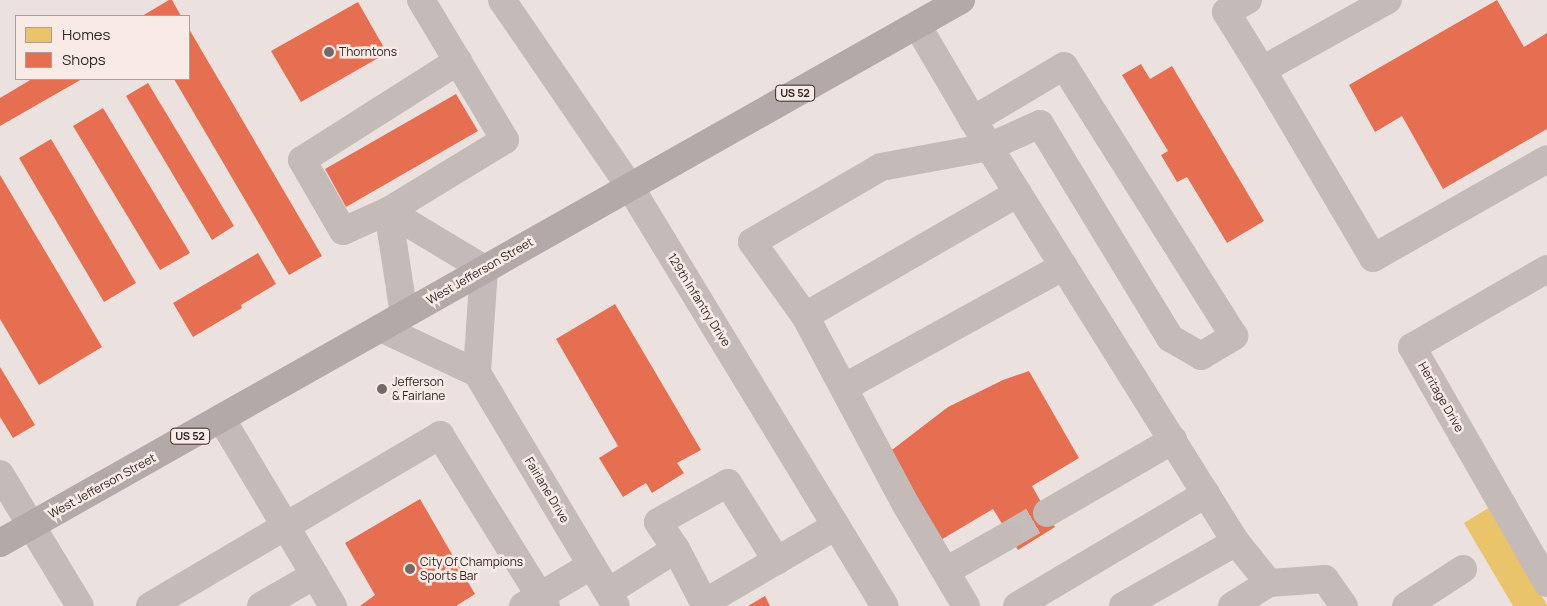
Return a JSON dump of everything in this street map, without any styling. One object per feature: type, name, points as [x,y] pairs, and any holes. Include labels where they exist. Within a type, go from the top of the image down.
[{"type":"main road","name":"West Jefferson Street","points":[[0,543],[961,0]]},
{"type":"street","points":[[421,0],[458,61],[505,140],[388,211],[343,231],[302,160],[458,61]]},
{"type":"street","name":"129th Infantry Drive","points":[[502,0],[630,187],[885,606]]},
{"type":"street","points":[[1248,0],[1226,12],[1373,258],[1547,159]]},
{"type":"street","points":[[1262,70],[1388,0]]},
{"type":"street","points":[[917,24],[989,147],[1236,542],[1269,583]]},
{"type":"street","points":[[966,606],[906,505],[845,387],[805,316],[752,242],[881,167],[989,147],[1040,124],[1170,338],[1201,356],[1234,336],[1064,66],[973,120]]},
{"type":"street","points":[[805,316],[1018,193]]},
{"type":"street","points":[[381,328],[477,373],[484,269],[388,211]]},
{"type":"street","points":[[388,211],[404,314]]},
{"type":"street","points":[[845,387],[1064,266]]},
{"type":"street","name":"Heritage Drive","points":[[1547,269],[1412,347],[1547,583]]},
{"type":"street","name":"Fairlane Drive","points":[[477,373],[612,599]]},
{"type":"street","points":[[221,418],[333,606]]},
{"type":"street","points":[[150,606],[440,435],[536,603],[592,565]]},
{"type":"street","points":[[1047,513],[1172,440]]},
{"type":"street","points":[[0,474],[80,606]]},
{"type":"street","points":[[777,561],[728,483],[658,522],[676,549],[704,603],[777,561],[836,526]]},
{"type":"street","points":[[1017,606],[1206,494]]},
{"type":"street","points":[[946,571],[1009,535]]},
{"type":"street","points":[[1122,606],[1236,542]]},
{"type":"street","points":[[612,599],[676,549]]},
{"type":"street","points":[[1406,606],[1463,569]]},
{"type":"street","points":[[261,606],[315,575]]},
{"type":"street","points":[[1232,606],[1269,583],[1325,579],[1344,606]]},
{"type":"building: Homes","points":[[1490,507],[1547,606],[1513,606],[1464,523]]},
{"type":"building: Shops","points":[[172,0],[180,15],[144,15]]},
{"type":"building: Shops","points":[[1497,0],[1524,47],[1547,33],[1547,129],[1443,189],[1402,116],[1375,132],[1349,85]]},
{"type":"building: Shops","name":"Thorntons","points":[[358,2],[387,53],[301,102],[271,51]]},
{"type":"building: Shops","points":[[190,31],[322,256],[289,275],[175,80],[190,80]]},
{"type":"building: Shops","points":[[1141,64],[1150,79],[1172,66],[1264,221],[1227,243],[1187,177],[1177,182],[1161,155],[1168,151],[1122,75]]},
{"type":"building: Shops","points":[[30,80],[80,80],[0,126],[0,98]]},
{"type":"building: Shops","points":[[148,83],[234,226],[212,240],[126,96]]},
{"type":"building: Shops","points":[[456,94],[478,131],[346,207],[325,169]]},
{"type":"building: Shops","points":[[103,108],[190,253],[160,270],[73,126]]},
{"type":"building: Shops","points":[[51,139],[136,283],[104,302],[19,158]]},
{"type":"building: Shops","points":[[0,175],[102,347],[39,385],[0,319]]},
{"type":"building: Shops","points":[[258,253],[276,284],[241,305],[242,308],[193,337],[173,303]]},
{"type":"building: Shops","points":[[615,304],[701,450],[677,463],[684,473],[652,493],[646,483],[623,497],[599,458],[618,446],[556,339]]},
{"type":"building: Shops","points":[[0,367],[35,425],[13,438],[0,417]]},
{"type":"building: Shops","points":[[1029,371],[1079,458],[1032,486],[1055,527],[1018,550],[993,509],[939,541],[888,453],[948,407],[1003,380]]},
{"type":"building: Shops","name":"City Of Champions Sports Bar","points":[[420,499],[475,594],[456,606],[360,606],[375,595],[345,543]]},
{"type":"building: Shops","points":[[765,596],[770,606],[748,606]]},
{"type":"tunnel","points":[[1009,535],[1047,513]]},
{"type":"place","name":"Thorntons","points":[[329,52]]},
{"type":"place","name":"Jefferson & Fairlane","points":[[382,389]]},
{"type":"place","name":"City Of Champions Sports Bar","points":[[410,569]]}]
